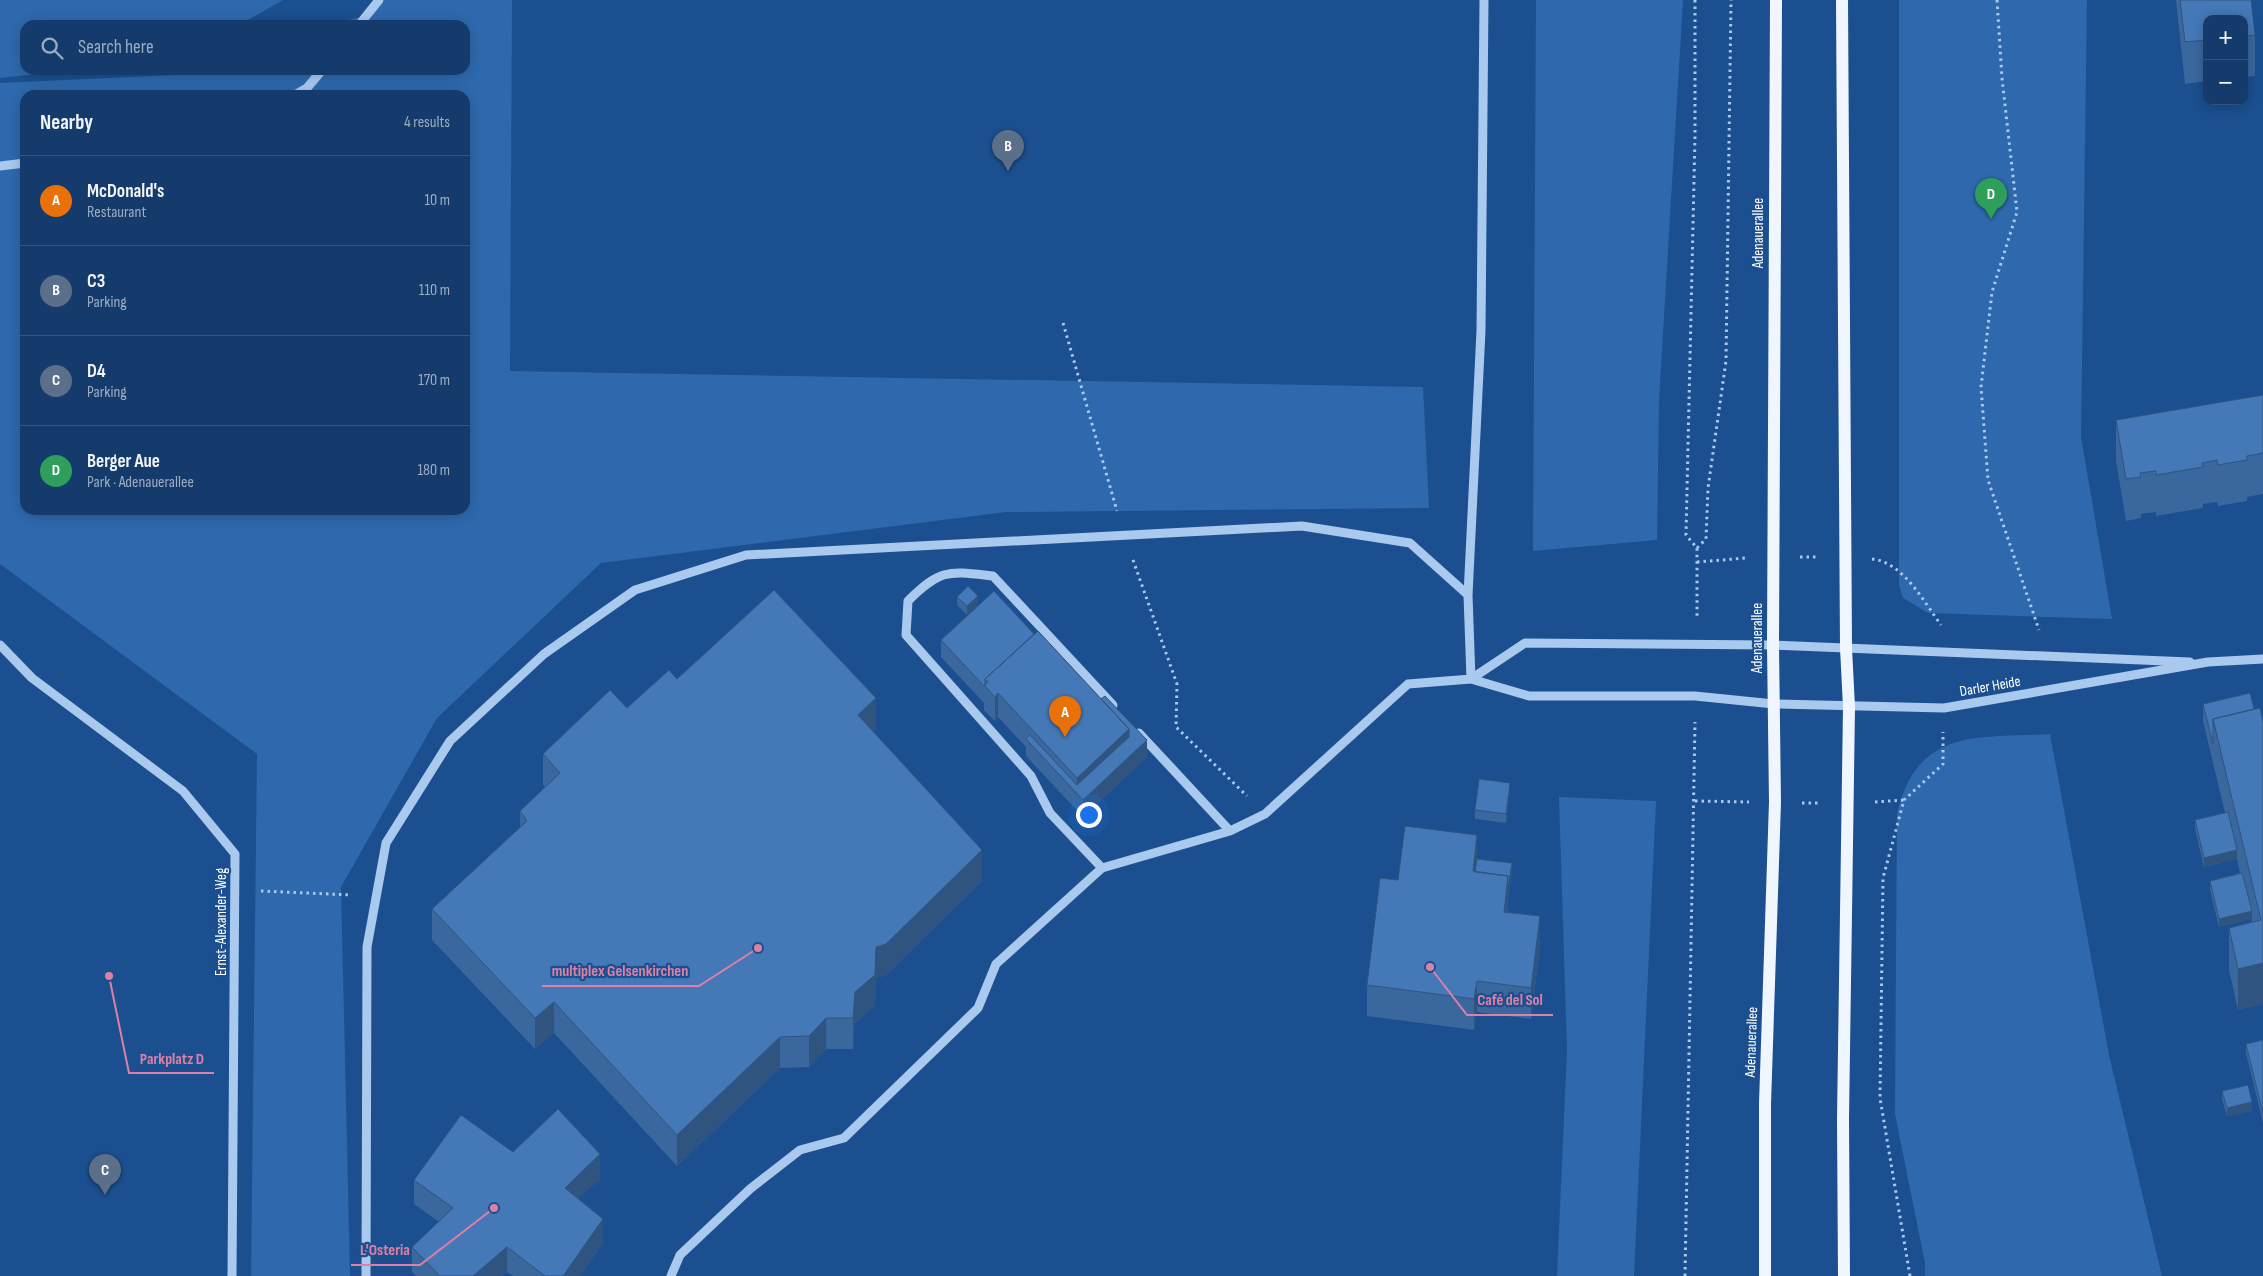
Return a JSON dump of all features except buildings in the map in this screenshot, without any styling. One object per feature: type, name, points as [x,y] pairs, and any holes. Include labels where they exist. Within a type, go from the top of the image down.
[{"type":"main road","name":"Adenauerallee","points":[[1765,1276],[1765,1104],[1775,802],[1773,645],[1776,0]]},
{"type":"main road","points":[[1842,0],[1847,557],[1846,648],[1849,707],[1843,1119],[1844,1276]]},
{"type":"street","points":[[363,20],[379,0]]},
{"type":"street","points":[[671,1276],[680,1255],[750,1189],[800,1150],[844,1138],[978,1008],[996,964],[1102,868],[1230,831],[1265,814],[1408,684],[1471,679],[1468,595],[1481,331],[1484,0]]},
{"type":"street","points":[[304,90],[318,75]]},
{"type":"street","points":[[0,166],[20,164]]},
{"type":"street","points":[[366,1276],[367,948],[386,843],[450,741],[544,654],[635,590],[746,555],[1302,526],[1410,543],[1468,595]]},
{"type":"street","points":[[1102,868],[1050,813],[1032,776],[906,635],[908,601],[926,582],[952,572],[993,576],[1122,715]]},
{"type":"street","name":"Darler Heide","points":[[1471,679],[1525,643],[1773,645],[2208,662],[2263,659]]},
{"type":"street","name":"Ernst-Alexander-Weg","points":[[0,645],[32,678],[183,790],[235,854],[232,1276]]},
{"type":"street","name":"Darler Heide","points":[[1471,679],[1529,696],[1695,696],[1774,704],[1944,708],[2208,662]]},
{"type":"street","points":[[1135,729],[1230,831]]},
{"type":"path","points":[[1695,0],[1695,136],[1686,535],[1697,548],[1697,645]]},
{"type":"path","points":[[1697,548],[1706,539],[1708,488],[1726,361],[1731,0]]},
{"type":"path","points":[[1997,0],[2002,78],[2017,212],[1992,292],[1982,378],[1988,480],[2047,655]]},
{"type":"path","points":[[1063,324],[1124,535],[1178,684],[1176,727],[1265,814]]},
{"type":"path","points":[[1697,562],[1774,556],[1847,557],[1882,560],[1902,574],[1945,630],[1947,653]]},
{"type":"path","points":[[1685,1276],[1695,696]]},
{"type":"path","points":[[1910,1276],[1880,1098],[1883,878],[1904,800],[1943,764],[1944,708]]},
{"type":"path","points":[[235,890],[376,895]]},
{"type":"shaded area","points":[[0,0],[283,0],[248,20],[20,20],[20,75],[26,75],[0,78]]},
{"type":"shaded area","points":[[385,0],[512,0],[510,371],[1423,387],[1429,508],[1006,512],[601,563],[437,718],[341,887],[350,1276],[251,1276],[257,754],[0,564],[0,83],[174,75],[470,75],[470,20],[350,20],[366,15]]},
{"type":"shaded area","points":[[1536,0],[1683,0],[1659,400],[1657,540],[1533,551]]},
{"type":"shaded area","points":[[1899,0],[2087,0],[2081,437],[2112,619],[1928,613],[1903,598],[1899,585]]},
{"type":"shaded area","points":[[2050,734],[2109,1055],[2162,1276],[1925,1276],[1925,1263],[1895,1114],[1897,814],[1906,786],[1919,765],[1935,752],[1954,743],[1975,738]]},
{"type":"shaded area","points":[[1559,797],[1656,801],[1634,1276],[1557,1276],[1567,1050]]},
{"type":"place","name":"C3","points":[[1008,171]]},
{"type":"place","name":"Berger Aue","points":[[1991,219]]},
{"type":"place","name":"McDonald's","points":[[1065,737]]},
{"type":"place","name":"multiplex Gelsenkirchen","points":[[758,948]]},
{"type":"place","name":"Café del Sol","points":[[1430,967]]},
{"type":"place","name":"Parkplatz D","points":[[109,976]]},
{"type":"place","name":"D4","points":[[105,1195]]},
{"type":"place","name":"L'Osteria","points":[[494,1208]]}]
